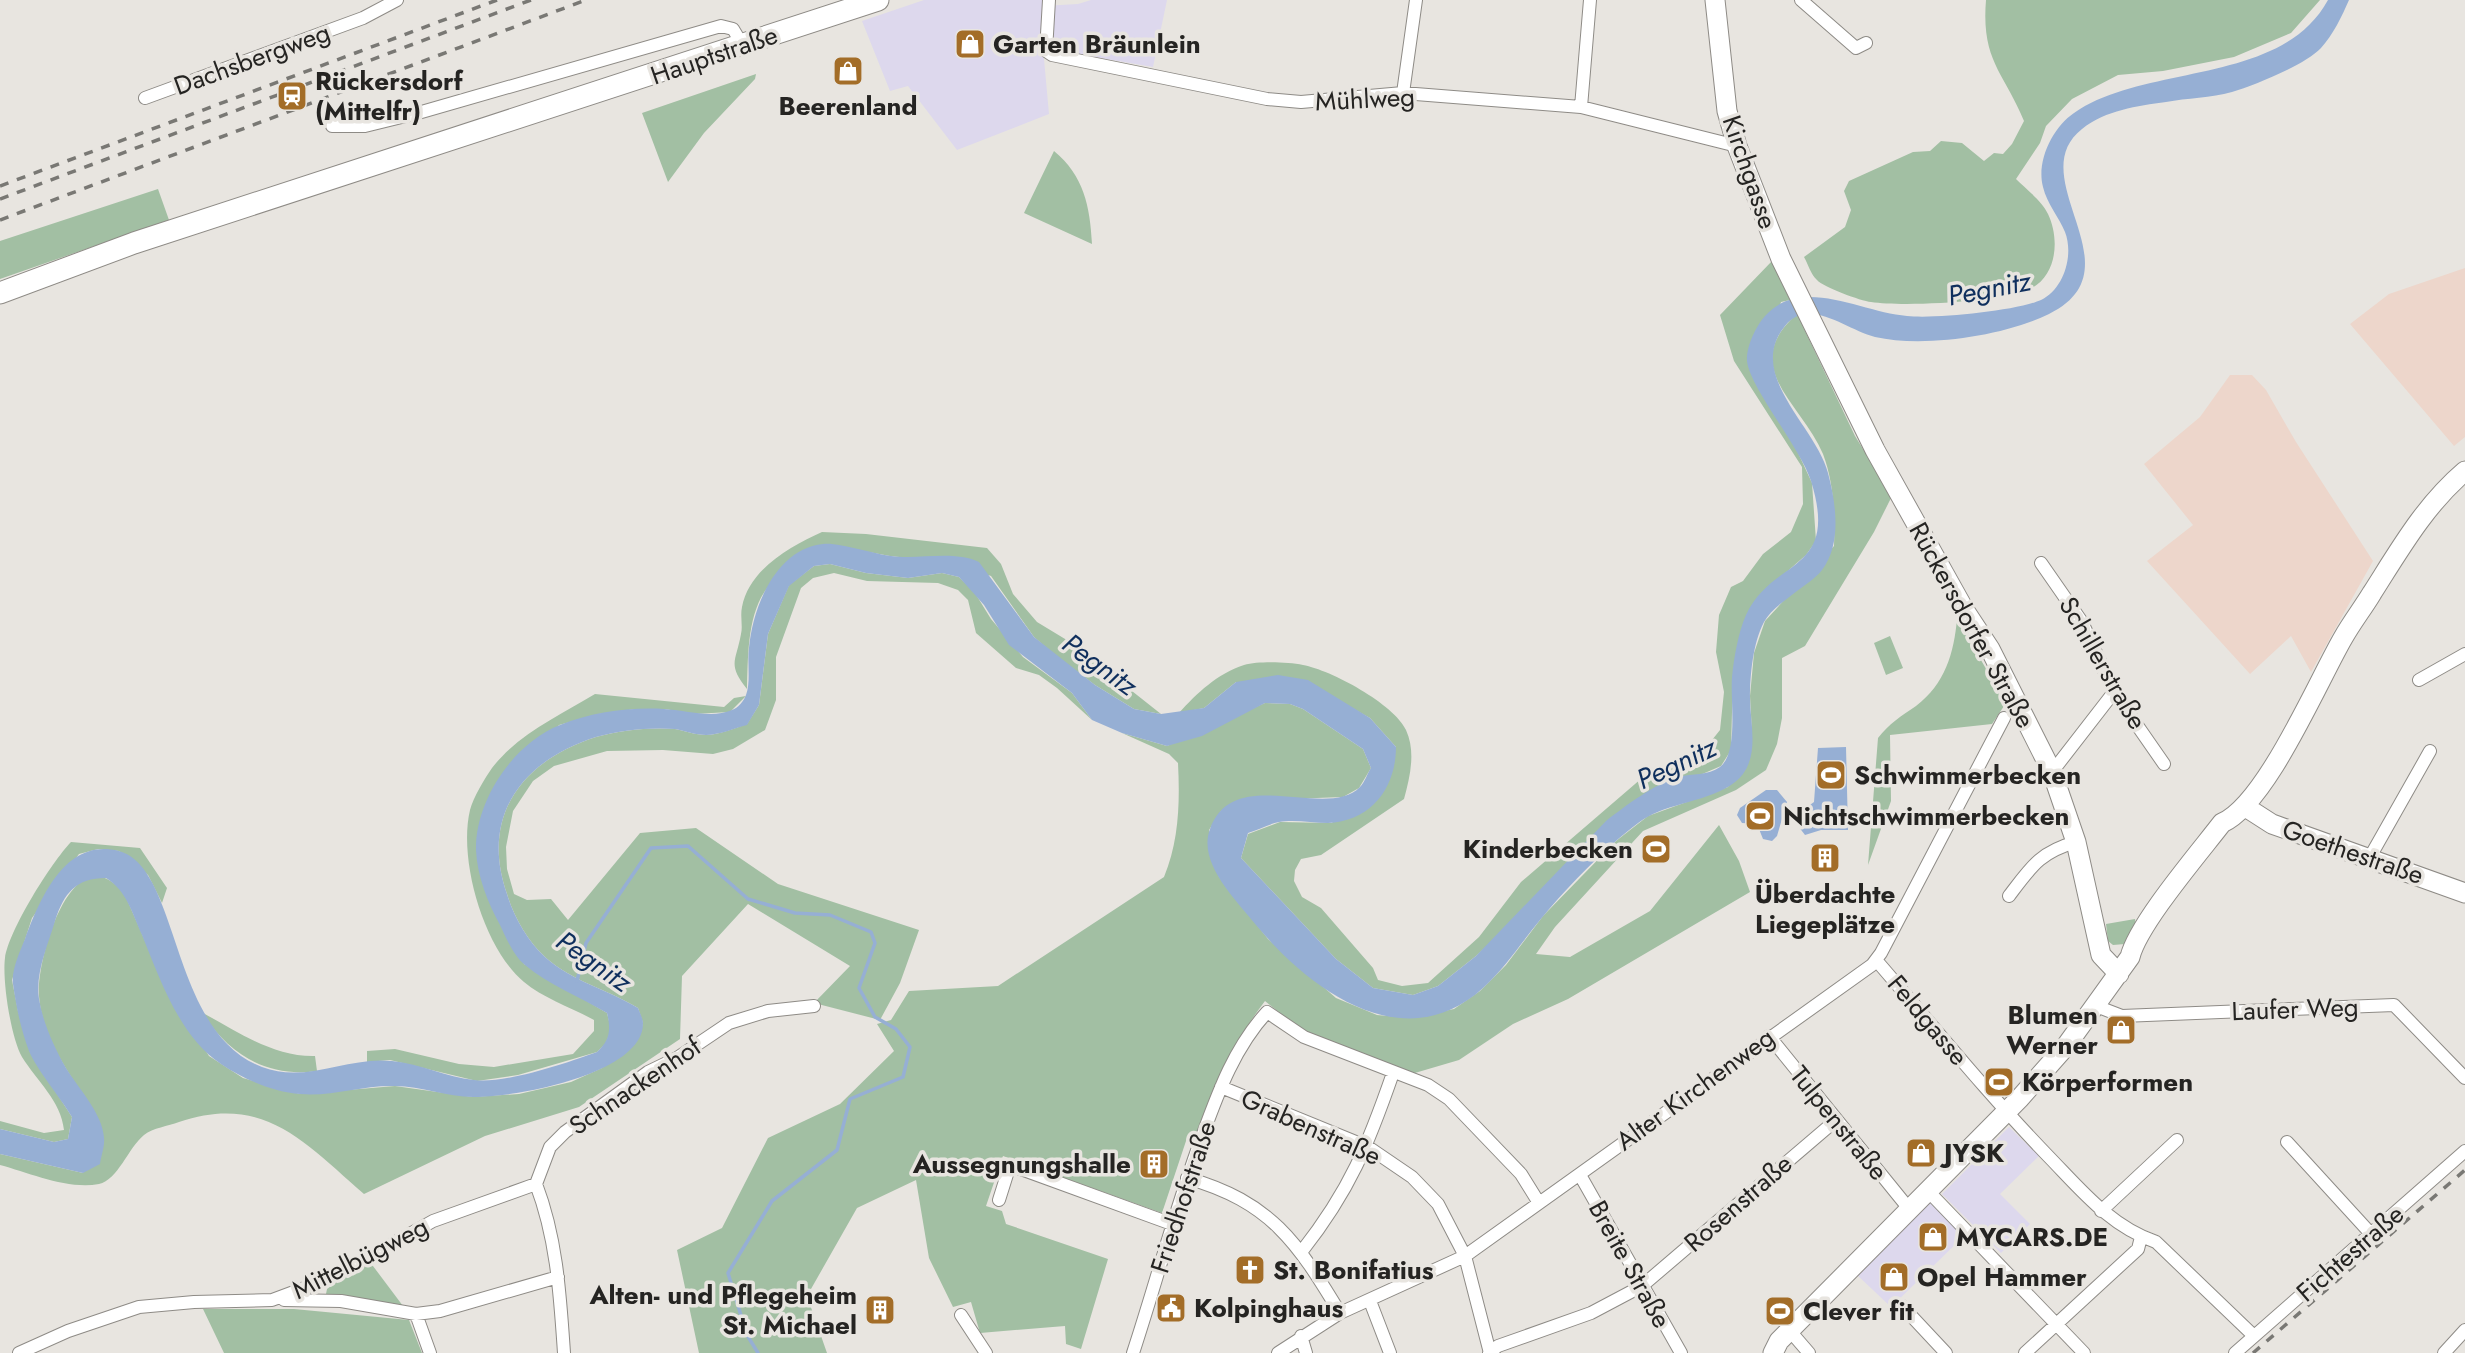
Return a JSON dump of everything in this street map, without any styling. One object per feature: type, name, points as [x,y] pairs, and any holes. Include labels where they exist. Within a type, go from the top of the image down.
[{"type":"main road","name":"Hauptstraße","points":[[0,293],[134,243],[878,0]]},
{"type":"main road","name":"Kirchgasse","points":[[1715,0],[1727,111],[1737,146],[1782,259],[1861,421]]},
{"type":"main road","name":"Rückersdorfer Straße","points":[[1861,421],[1965,611],[1990,649],[2052,772],[2076,842],[2101,955],[2106,964],[2119,974]]},
{"type":"main road","points":[[1756,1353],[1769,1342],[1781,1342],[2053,1063],[2130,957],[2143,951],[2232,830],[2239,812],[2282,752],[2308,706],[2323,690],[2351,645],[2367,612],[2370,597],[2420,518],[2465,471]]},
{"type":"main road","name":"Goethestraße","points":[[2239,812],[2465,893]]},
{"type":"street","name":"Dachsbergweg","points":[[145,99],[363,18],[397,0]]},
{"type":"street","name":"Mühlweg","points":[[1049,0],[1045,51],[1052,55],[1267,99],[1301,102],[1403,93],[1581,107],[1737,146]]},
{"type":"street","points":[[1403,93],[1416,0]]},
{"type":"street","points":[[1581,107],[1590,0]]},
{"type":"street","points":[[1801,0],[1856,48],[1867,43]]},
{"type":"street","points":[[332,126],[365,126],[405,116],[721,26],[733,29],[742,44]]},
{"type":"street","name":"Schillerstraße","points":[[2041,562],[2082,622],[2114,692],[2164,764]]},
{"type":"street","points":[[2419,680],[2461,660]]},
{"type":"street","points":[[2052,772],[2114,692]]},
{"type":"street","name":"Alter Kirchenweg","points":[[1278,1353],[1340,1313],[1465,1256],[1876,960],[2004,718]]},
{"type":"street","points":[[2370,857],[2430,751]]},
{"type":"street","points":[[2009,896],[2035,862],[2051,849],[2076,842]]},
{"type":"street","name":"Feldgasse","points":[[1876,960],[2007,1113],[2101,1211],[2141,1237],[2157,1242],[2254,1336]]},
{"type":"street","name":"Laufer Weg","points":[[2096,1006],[2122,1016],[2394,1005],[2465,1078]]},
{"type":"street","name":"Schnackenhof","points":[[536,1184],[550,1147],[565,1132],[648,1072],[677,1058],[729,1023],[768,1011],[814,1006]]},
{"type":"street","name":"Friedhofstraße","points":[[1133,1353],[1187,1178],[1221,1087],[1248,1033],[1267,1012],[1304,1037],[1393,1073]]},
{"type":"street","name":"Tulpenstraße","points":[[1769,1035],[1835,1121],[1910,1210]]},
{"type":"street","points":[[1303,1251],[1335,1209],[1368,1147],[1393,1073],[1428,1085],[1449,1099],[1521,1174],[1539,1203]]},
{"type":"street","name":"Grabenstraße","points":[[1221,1087],[1368,1147],[1412,1177],[1438,1204],[1465,1256],[1490,1353]]},
{"type":"street","name":"Rosenstraße","points":[[1642,1286],[1835,1121]]},
{"type":"street","points":[[2101,1211],[2177,1140]]},
{"type":"street","points":[[2287,1142],[2372,1235]]},
{"type":"street","name":"Fichtestraße","points":[[2235,1353],[2465,1151]]},
{"type":"street","points":[[999,1200],[1010,1165],[1172,1224]]},
{"type":"street","name":"Breite Straße","points":[[1580,1175],[1681,1353]]},
{"type":"street","points":[[1187,1178],[1244,1199],[1303,1251],[1340,1313]]},
{"type":"street","points":[[536,1184],[550,1219],[564,1353]]},
{"type":"street","name":"Mittelbügweg","points":[[19,1353],[125,1310],[194,1302],[272,1300],[331,1278],[433,1221],[536,1184]]},
{"type":"street","points":[[1928,1191],[2084,1353]]},
{"type":"street","points":[[2025,1353],[2138,1249],[2141,1237]]},
{"type":"street","points":[[272,1300],[341,1301],[416,1314],[440,1311],[558,1277]]},
{"type":"street","name":"Grabenstraße","points":[[1490,1353],[1497,1346],[1604,1307],[1642,1286]]},
{"type":"street","points":[[1370,1301],[1390,1353]]},
{"type":"street","points":[[1902,1306],[1946,1353]]},
{"type":"street","points":[[416,1314],[430,1353]]},
{"type":"street","points":[[961,1315],[986,1353]]},
{"type":"street","points":[[2444,1353],[2465,1329]]},
{"type":"street","points":[[1301,1336],[1306,1353]]},
{"type":"street","points":[[1781,1342],[1809,1353]]},
{"type":"shaded area","points":[[924,0],[1043,0],[1043,6],[1078,4],[1091,0],[1167,0],[1153,67],[1043,48],[1049,114],[957,150],[908,86],[890,91],[862,21]]},
{"type":"shaded area","points":[[2465,268],[2465,437],[2454,446],[2350,324],[2389,294]]},
{"type":"shaded area","points":[[2230,375],[2252,375],[2266,390],[2296,442],[2373,561],[2311,672],[2291,636],[2250,674],[2147,561],[2193,525],[2144,464],[2200,417]]},
{"type":"shaded area","points":[[2009,1127],[2039,1156],[2000,1194],[2030,1224],[2001,1253],[1942,1194]]},
{"type":"shaded area","points":[[1929,1200],[1964,1236],[1891,1307],[1856,1274]]},
{"type":"green space","points":[[1986,0],[2320,0],[2291,33],[2234,57],[2163,71],[2118,75],[2072,99],[2046,126],[2040,143],[2016,179],[2045,209],[2054,234],[2051,266],[2039,283],[2030,289],[1975,300],[1928,304],[1886,303],[1859,299],[1821,283],[1813,275],[1804,257],[1845,227],[1851,210],[1844,191],[1849,181],[1913,152],[1930,151],[1941,141],[1962,143],[1984,161],[1994,153],[2003,154],[2012,144],[2024,121],[1991,52],[1985,21]]},
{"type":"green space","points":[[756,74],[755,79],[704,133],[668,182],[642,113]]},
{"type":"green space","points":[[1054,151],[1072,171],[1084,193],[1092,244],[1024,213]]},
{"type":"green space","points":[[158,189],[169,220],[0,279],[0,241]]},
{"type":"green space","points":[[1772,261],[1790,300],[1781,302],[1757,384],[1794,444],[1812,483],[1816,541],[1806,555],[1765,591],[1733,674],[1731,750],[1721,766],[1700,775],[1679,777],[1660,787],[1476,956],[1438,986],[1413,995],[1373,988],[1336,959],[1241,858],[1248,834],[1280,822],[1332,823],[1396,747],[1370,718],[1341,702],[1236,682],[1204,708],[1179,713],[1193,698],[1225,673],[1244,665],[1265,662],[1303,665],[1329,674],[1376,699],[1399,720],[1406,730],[1411,747],[1410,773],[1404,799],[1321,855],[1301,859],[1295,870],[1294,881],[1302,897],[1321,908],[1373,968],[1378,980],[1402,986],[1428,983],[1479,937],[1521,882],[1642,778],[1704,750],[1720,730],[1724,692],[1716,652],[1719,615],[1731,587],[1743,581],[1763,554],[1791,532],[1803,504],[1802,467],[1734,361],[1720,315]]},
{"type":"green space","points":[[1797,314],[1855,436],[1892,496],[1874,532],[1805,646],[1782,658],[1782,718],[1777,744],[1766,770],[1736,790],[1643,831],[1555,927],[1536,954],[1570,957],[1650,911],[1719,825],[1739,861],[1750,892],[1568,999],[1513,1024],[1459,1060],[1408,1075],[1307,1035],[1265,1001],[1233,1051],[1194,1140],[1187,1138],[1162,1213],[1003,1156],[986,1206],[1002,1211],[1006,1224],[1108,1259],[1081,1349],[1066,1344],[1065,1326],[980,1333],[971,1302],[953,1307],[929,1258],[916,1180],[857,1208],[807,1296],[827,1353],[699,1353],[677,1250],[722,1228],[768,1138],[840,1104],[894,1051],[877,1024],[891,1020],[909,991],[998,986],[1164,877],[1173,849],[1177,821],[1178,763],[1169,754],[1122,733],[1167,746],[1265,703],[1290,704],[1303,709],[1363,749],[1371,768],[1359,788],[1343,797],[1239,801],[1221,811],[1209,830],[1219,877],[1268,939],[1336,998],[1377,1015],[1409,1018],[1454,1009],[1480,991],[1506,965],[1543,916],[1616,841],[1648,816],[1728,787],[1752,733],[1750,696],[1754,653],[1765,621],[1834,546],[1833,500],[1830,476],[1823,454],[1780,385],[1773,368],[1773,351],[1780,333]]},
{"type":"green space","points":[[822,532],[866,534],[987,548],[1001,564],[1013,594],[1037,622],[1070,642],[1161,714],[1134,709],[1056,656],[1034,637],[991,576],[932,557],[918,559],[890,556],[826,544],[780,576],[761,598],[752,622],[747,689],[735,668],[746,593],[762,570],[773,561],[797,544]]},
{"type":"green space","points":[[830,564],[866,573],[908,578],[942,573],[959,577],[975,593],[991,619],[1023,657],[1072,693],[1092,720],[1057,688],[1039,675],[1016,668],[976,633],[968,600],[958,590],[938,583],[867,581],[834,573],[813,578],[801,588],[776,657],[776,700],[765,730],[733,749],[713,754],[663,750],[607,751],[554,766],[533,781],[513,811],[506,847],[507,869],[514,894],[527,900],[551,899],[568,920],[640,833],[696,828],[778,884],[919,930],[900,983],[880,1020],[814,1003],[850,966],[748,904],[682,976],[680,1039],[579,1107],[485,1136],[364,1194],[302,1141],[259,1119],[235,1114],[209,1115],[156,1129],[144,1135],[112,1176],[99,1184],[62,1183],[0,1165],[0,1154],[83,1173],[99,1121],[54,1046],[47,1030],[39,996],[44,955],[51,930],[75,887],[90,877],[107,879],[125,895],[160,975],[209,1056],[243,1078],[300,1094],[395,1086],[473,1097],[519,1094],[571,1082],[602,1068],[627,1051],[640,1035],[643,1023],[638,1008],[555,965],[532,943],[517,920],[500,866],[499,840],[504,817],[513,796],[528,777],[570,747],[596,737],[656,728],[711,735],[747,724],[759,705],[768,634],[789,585],[814,566]]},
{"type":"green space","points":[[1957,619],[2006,703],[1992,724],[1890,735],[1891,801],[1868,865],[1878,738],[1891,724],[1926,697],[1941,678],[1950,656]]},
{"type":"green space","points":[[1890,636],[1903,668],[1886,675],[1874,643]]},
{"type":"green space","points":[[595,694],[724,707],[734,698],[746,696],[730,712],[694,714],[665,709],[636,709],[599,714],[559,725],[480,822],[524,964],[607,1013],[611,1029],[606,1043],[597,1052],[518,1075],[477,1081],[390,1060],[367,1062],[367,1051],[395,1049],[459,1064],[494,1067],[573,1054],[594,1031],[594,1020],[532,988],[510,967],[497,948],[477,902],[471,878],[467,830],[474,800],[489,772],[502,756],[540,726]]},
{"type":"green space","points":[[71,842],[140,848],[167,888],[162,903],[148,875],[119,851],[98,849],[79,854],[32,918],[12,980],[30,1052],[72,1117],[68,1139],[54,1142],[0,1129],[0,1121],[44,1133],[64,1130],[53,1100],[18,1048],[8,1009],[4,968],[8,946],[22,915],[42,881]]},
{"type":"green space","points":[[2135,919],[2136,927],[2125,944],[2113,945],[2108,941],[2106,924]]},
{"type":"green space","points":[[203,1013],[271,1048],[315,1056],[317,1071],[282,1071],[251,1060],[225,1041]]},
{"type":"green space","points":[[367,1258],[406,1310],[326,1294],[329,1279]]},
{"type":"green space","points":[[203,1309],[294,1309],[409,1320],[422,1353],[224,1353]]},
{"type":"water","points":[[2328,0],[2349,0],[2337,25],[2321,48],[2292,68],[2216,96],[2122,110],[2101,117],[2082,129],[2067,149],[2064,172],[2084,249],[2084,273],[2074,295],[2049,314],[1987,334],[1940,340],[1875,337],[1816,314],[1805,314],[1785,326],[1775,344],[1773,363],[1787,400],[1811,437],[1828,473],[1835,510],[1835,536],[1822,570],[1775,609],[1760,630],[1752,669],[1752,747],[1748,765],[1743,774],[1725,789],[1653,814],[1625,833],[1567,889],[1491,980],[1453,1009],[1422,1018],[1391,1017],[1360,1008],[1331,992],[1303,972],[1256,925],[1221,881],[1209,855],[1207,842],[1210,829],[1222,810],[1238,799],[1259,796],[1326,799],[1345,796],[1360,787],[1371,768],[1363,749],[1303,709],[1290,704],[1265,703],[1202,736],[1167,746],[1122,733],[1092,720],[1072,693],[1009,645],[984,605],[959,577],[942,573],[908,578],[866,573],[830,564],[814,566],[789,586],[768,634],[759,705],[747,725],[711,735],[656,728],[596,737],[570,747],[528,777],[513,796],[504,817],[499,840],[500,866],[510,903],[527,936],[555,965],[638,1008],[643,1023],[638,1041],[622,1057],[600,1070],[573,1080],[544,1088],[491,1096],[463,1097],[395,1086],[312,1094],[269,1088],[221,1064],[193,1038],[172,1006],[124,896],[106,878],[96,879],[79,884],[63,902],[43,959],[38,989],[43,1017],[53,1043],[95,1111],[103,1129],[104,1144],[100,1164],[83,1173],[0,1154],[0,1129],[54,1142],[68,1139],[72,1117],[29,1051],[17,1009],[13,973],[38,906],[57,875],[69,862],[84,853],[100,849],[119,851],[139,864],[154,887],[192,988],[209,1021],[232,1048],[262,1067],[295,1073],[359,1062],[392,1061],[474,1080],[487,1080],[536,1072],[597,1052],[605,1043],[608,1034],[607,1013],[544,979],[521,961],[487,898],[478,870],[476,850],[477,831],[490,793],[513,759],[527,745],[543,733],[572,720],[638,709],[716,714],[736,708],[744,700],[747,690],[751,632],[770,582],[792,556],[806,548],[823,544],[891,556],[947,556],[979,562],[1034,637],[1095,685],[1134,709],[1161,714],[1204,708],[1236,682],[1278,675],[1308,680],[1370,718],[1396,747],[1392,775],[1386,788],[1369,809],[1344,821],[1285,821],[1271,824],[1248,833],[1241,858],[1336,959],[1373,988],[1413,995],[1438,986],[1476,956],[1606,821],[1661,784],[1679,777],[1710,772],[1726,760],[1732,738],[1734,662],[1746,615],[1758,596],[1800,561],[1810,549],[1817,533],[1818,511],[1811,481],[1750,373],[1747,361],[1752,337],[1765,316],[1780,304],[1796,298],[1814,297],[1920,317],[1995,311],[2041,300],[2056,288],[2067,261],[2065,232],[2047,199],[2041,177],[2048,146],[2066,119],[2104,97],[2137,86],[2246,60],[2279,47],[2307,27]]},
{"type":"water","name":"Schwimmerbecken","points":[[1846,747],[1848,830],[1821,830],[1805,835],[1792,818],[1814,802],[1818,748]]},
{"type":"water","name":"Nichtschwimmerbecken","points":[[1766,790],[1777,790],[1787,802],[1777,836],[1772,841],[1763,839],[1757,824],[1742,823],[1737,815],[1740,808]]},
{"type":"waterway","name":"Pegnitz","points":[[577,981],[586,943],[651,848],[688,846],[748,899],[795,913],[830,915],[871,932],[875,943],[859,988],[875,1017],[896,1029],[910,1047],[903,1077],[850,1099],[837,1150],[772,1201],[728,1273],[747,1335],[758,1353]]},
{"type":"railway","points":[[0,186],[497,0]]},
{"type":"railway","points":[[0,199],[531,0]]},
{"type":"railway","points":[[0,220],[586,0]]},
{"type":"railway","points":[[2253,1353],[2465,1170]]},
{"type":"place","name":"Garten Bräunlein","points":[[970,44]]},
{"type":"place","name":"Beerenland","points":[[848,71]]},
{"type":"place","name":"Rückersdorf (Mittelfr)","points":[[292,96]]},
{"type":"place","name":"Schwimmerbecken","points":[[1831,775]]},
{"type":"place","name":"Nichtschwimmerbecken","points":[[1760,816]]},
{"type":"place","name":"Kinderbecken","points":[[1656,849]]},
{"type":"place","name":"Überdachte Liegeplätze","points":[[1825,858]]},
{"type":"place","name":"Blumen Werner","points":[[2121,1030]]},
{"type":"place","name":"Körperformen","points":[[1999,1082]]},
{"type":"place","name":"JYSK","points":[[1921,1153]]},
{"type":"place","name":"Aussegnungshalle","points":[[1154,1164]]},
{"type":"place","name":"MYCARS.DE","points":[[1933,1237]]},
{"type":"place","name":"St. Bonifatius","points":[[1250,1270]]},
{"type":"place","name":"Opel Hammer","points":[[1894,1277]]},
{"type":"place","name":"Kolpinghaus","points":[[1171,1308]]},
{"type":"place","name":"Alten- und Pflegeheim St. Michael","points":[[880,1310]]},
{"type":"place","name":"Clever fit","points":[[1780,1311]]}]
